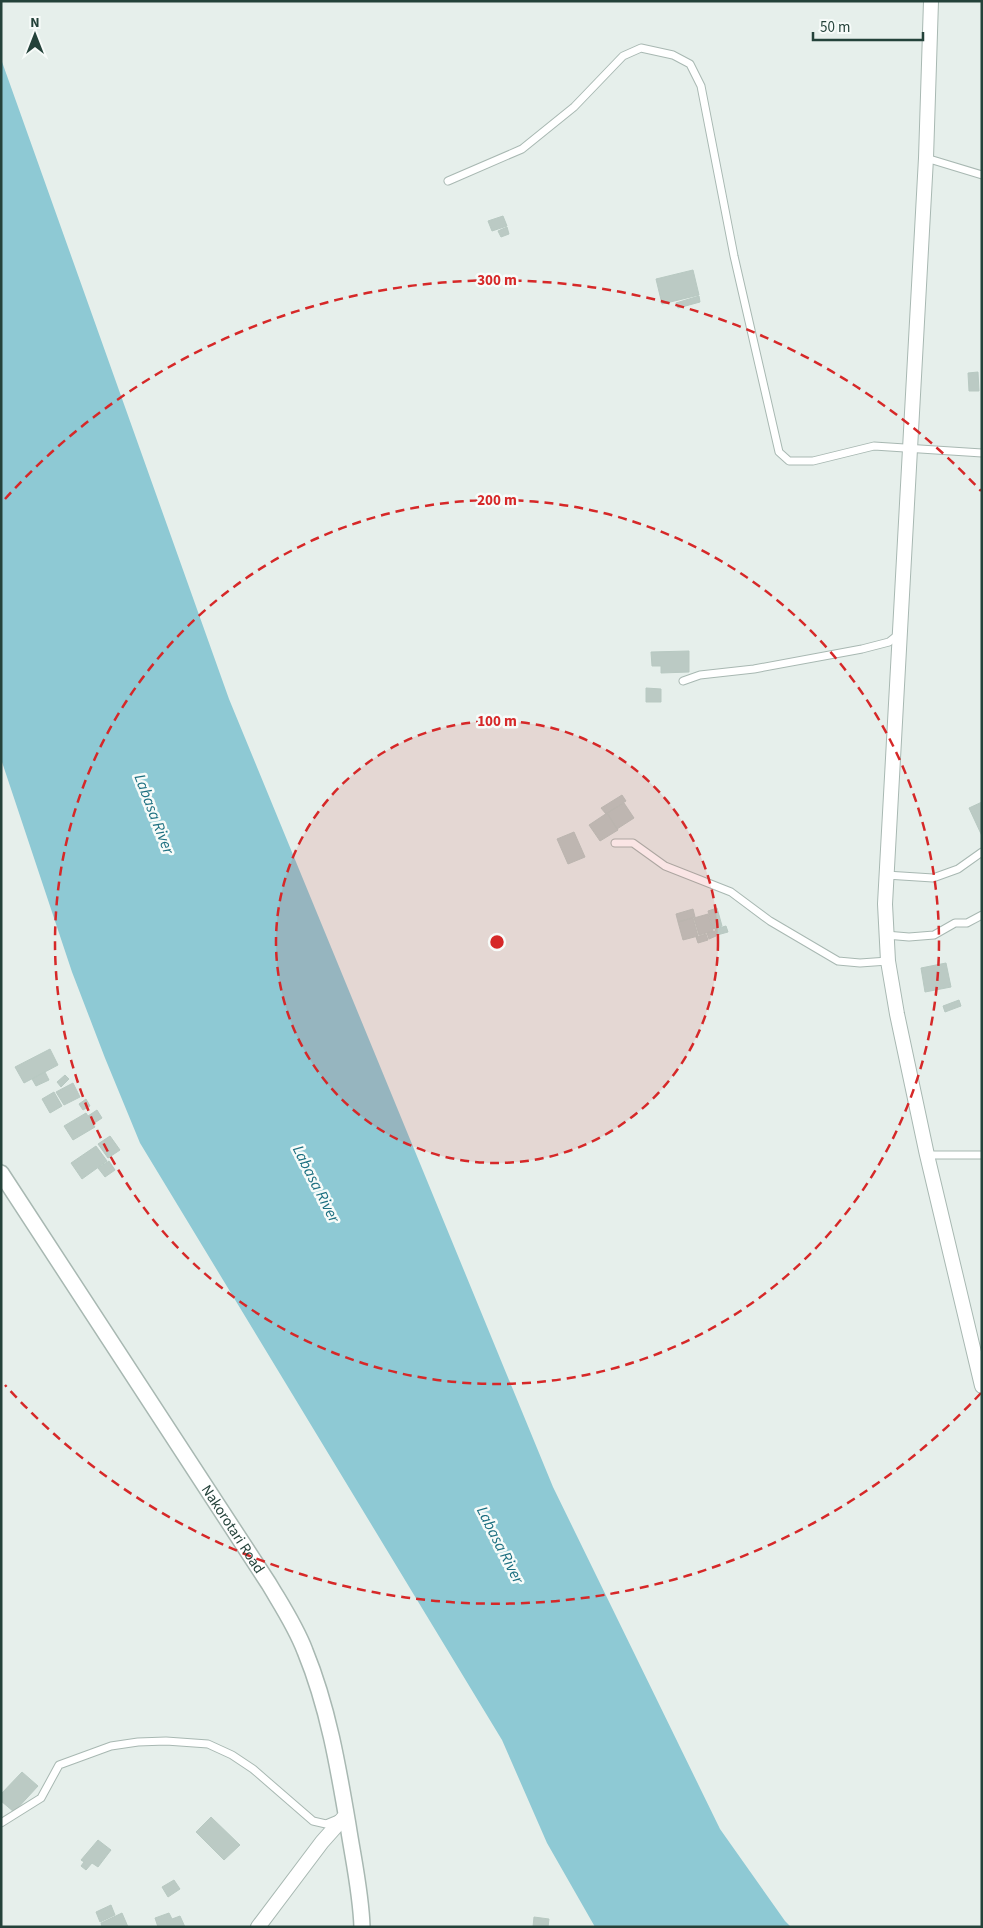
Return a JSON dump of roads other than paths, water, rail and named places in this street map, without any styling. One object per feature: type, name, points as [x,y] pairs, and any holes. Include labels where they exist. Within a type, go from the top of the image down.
[{"type":"street","points":[[931,1],[926,158],[908,450],[886,874],[886,935],[888,961],[897,1014],[927,1155],[982,1386]]},
{"type":"street","name":"Nakorotari Road","points":[[1,1172],[288,1615],[305,1650],[321,1695],[337,1760],[362,1927]]},
{"type":"street","points":[[258,1927],[322,1842],[346,1815]]},
{"type":"lane","points":[[448,182],[522,149],[574,107],[623,56],[641,48],[673,55],[690,64],[701,86],[734,256],[779,452],[789,461],[813,461],[874,446],[908,450],[982,453]]},
{"type":"lane","points":[[926,158],[982,175]]},
{"type":"lane","points":[[683,682],[700,675],[754,669],[862,649],[889,642],[899,633]]},
{"type":"lane","points":[[615,842],[633,843],[665,866],[731,892],[770,921],[838,961],[860,963],[888,961]]},
{"type":"lane","points":[[886,874],[933,878],[958,869],[982,852]]},
{"type":"lane","points":[[886,935],[909,937],[934,935],[955,923],[966,923],[982,915]]},
{"type":"lane","points":[[927,1155],[982,1155]]},
{"type":"lane","points":[[1,1823],[41,1798],[59,1765],[112,1746],[138,1742],[166,1741],[208,1744],[232,1754],[253,1769],[313,1820],[326,1824],[346,1815]]},
{"type":"water","name":"Labasa River","points":[[1,59],[229,699],[553,1487],[720,1829],[791,1927],[595,1927],[547,1843],[502,1740],[140,1143],[72,972],[1,759]]}]
